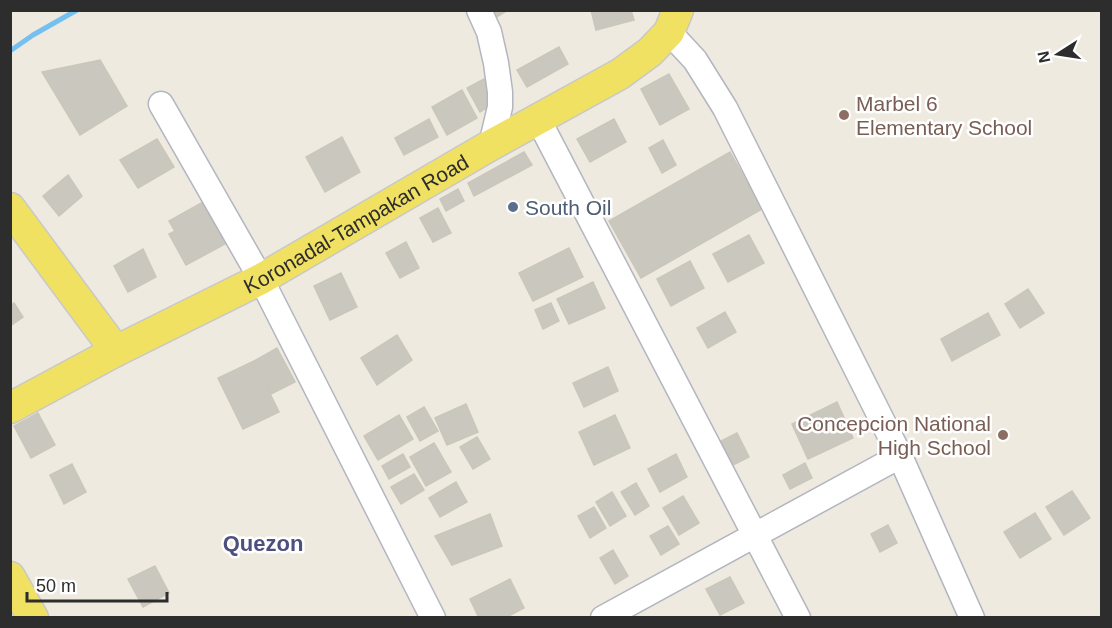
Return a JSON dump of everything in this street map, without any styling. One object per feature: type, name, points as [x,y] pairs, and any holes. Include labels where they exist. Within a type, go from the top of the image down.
[{"type":"main road","name":"Koronadal-Tampakan Road","points":[[10,408],[116,351],[261,279],[491,145],[620,74],[650,52],[674,21]]},
{"type":"main road","points":[[10,208],[116,351]]},
{"type":"main road","points":[[10,577],[33,618]]},
{"type":"street","points":[[479,10],[489,32],[500,92],[500,107],[491,145]]},
{"type":"street","points":[[674,21],[725,108],[900,456],[972,618]]},
{"type":"street","points":[[161,104],[261,279],[433,618]]},
{"type":"street","points":[[538,120],[798,618]]},
{"type":"street","points":[[603,618],[900,456]]},
{"type":"building","points":[[491,10],[508,10],[495,18]]},
{"type":"building","points":[[591,10],[631,10],[634,20],[596,30]]},
{"type":"building","points":[[559,47],[568,64],[527,87],[517,70]]},
{"type":"building","points":[[100,60],[127,106],[80,135],[42,72]]},
{"type":"building","points":[[669,74],[689,109],[660,125],[641,89]]},
{"type":"building","points":[[484,79],[497,102],[480,112],[467,88]]},
{"type":"building","points":[[462,90],[477,118],[447,135],[432,107]]},
{"type":"building","points":[[429,119],[438,137],[404,155],[395,138]]},
{"type":"building","points":[[614,119],[626,142],[590,162],[577,139]]},
{"type":"building","points":[[342,137],[360,172],[325,192],[306,157]]},
{"type":"building","points":[[157,139],[174,167],[138,188],[120,160]]},
{"type":"building","points":[[663,140],[676,165],[662,173],[649,148]]},
{"type":"building","points":[[524,152],[532,165],[474,196],[468,183]]},
{"type":"building","points":[[730,152],[762,209],[641,278],[609,221]]},
{"type":"building","points":[[68,175],[82,196],[59,216],[43,196]]},
{"type":"building","points":[[458,189],[464,201],[446,211],[440,199]]},
{"type":"building","points":[[203,202],[225,244],[186,265],[169,234],[175,231],[169,221]]},
{"type":"building","points":[[438,208],[451,233],[433,242],[420,218]]},
{"type":"building","points":[[749,235],[764,263],[728,282],[713,254]]},
{"type":"building","points":[[406,242],[419,268],[400,278],[386,253]]},
{"type":"building","points":[[569,248],[583,277],[533,301],[519,273]]},
{"type":"building","points":[[143,249],[156,277],[128,292],[114,266]]},
{"type":"building","points":[[690,261],[704,288],[671,306],[657,279]]},
{"type":"building","points":[[341,273],[357,307],[330,320],[314,286]]},
{"type":"building","points":[[593,282],[605,308],[569,324],[557,299]]},
{"type":"building","points":[[1028,289],[1044,313],[1020,328],[1005,304]]},
{"type":"building","points":[[14,303],[23,317],[10,326],[10,306]]},
{"type":"building","points":[[551,303],[559,321],[543,329],[535,310]]},
{"type":"building","points":[[725,312],[736,332],[708,348],[697,328]]},
{"type":"building","points":[[988,313],[1000,335],[952,361],[941,339]]},
{"type":"building","points":[[397,335],[412,360],[377,385],[361,358]]},
{"type":"building","points":[[277,348],[295,382],[271,394],[254,361]]},
{"type":"building","points":[[254,361],[279,412],[243,429],[218,378]]},
{"type":"building","points":[[608,367],[618,391],[584,407],[573,383]]},
{"type":"building","points":[[837,402],[853,438],[808,459],[792,424]]},
{"type":"building","points":[[466,404],[478,432],[447,445],[435,418]]},
{"type":"building","points":[[424,407],[438,431],[420,441],[407,417]]},
{"type":"building","points":[[38,413],[55,445],[31,458],[14,426]]},
{"type":"building","points":[[399,415],[413,439],[378,460],[364,436]]},
{"type":"building","points":[[615,415],[630,448],[594,465],[579,432]]},
{"type":"building","points":[[737,433],[749,457],[733,465],[721,441]]},
{"type":"building","points":[[477,437],[490,459],[473,469],[460,447]]},
{"type":"building","points":[[434,443],[451,472],[426,486],[410,457]]},
{"type":"building","points":[[403,454],[410,467],[389,479],[382,466]]},
{"type":"building","points":[[676,454],[687,477],[660,492],[648,469]]},
{"type":"building","points":[[805,463],[812,478],[790,489],[783,475]]},
{"type":"building","points":[[72,464],[86,492],[64,504],[50,475]]},
{"type":"building","points":[[414,474],[424,490],[401,504],[391,487]]},
{"type":"building","points":[[456,482],[467,502],[440,517],[429,498]]},
{"type":"building","points":[[636,483],[649,506],[635,515],[621,492]]},
{"type":"building","points":[[1072,491],[1090,518],[1064,535],[1046,507]]},
{"type":"building","points":[[612,492],[626,516],[610,526],[596,502]]},
{"type":"building","points":[[683,496],[699,523],[679,535],[663,508]]},
{"type":"building","points":[[594,507],[606,528],[590,538],[578,516]]},
{"type":"building","points":[[1035,513],[1051,539],[1020,558],[1004,532]]},
{"type":"building","points":[[490,514],[502,546],[452,565],[435,536]]},
{"type":"building","points":[[888,525],[897,543],[880,552],[871,534]]},
{"type":"building","points":[[668,526],[679,544],[661,555],[650,536]]},
{"type":"building","points":[[613,550],[628,576],[615,584],[600,558]]},
{"type":"building","points":[[155,566],[169,593],[143,607],[128,579]]},
{"type":"building","points":[[730,577],[744,603],[720,615],[706,589]]},
{"type":"building","points":[[510,579],[524,608],[505,618],[479,618],[470,599]]},
{"type":"waterway","points":[[10,51],[77,10]]},
{"type":"place","name":"Marbel 6 Elementary School","points":[[844,115]]},
{"type":"place","name":"South Oil","points":[[513,207]]},
{"type":"place","name":"Concepcion National High School","points":[[1003,435]]},
{"type":"district","name":"Quezon","points":[[263,543]]}]
